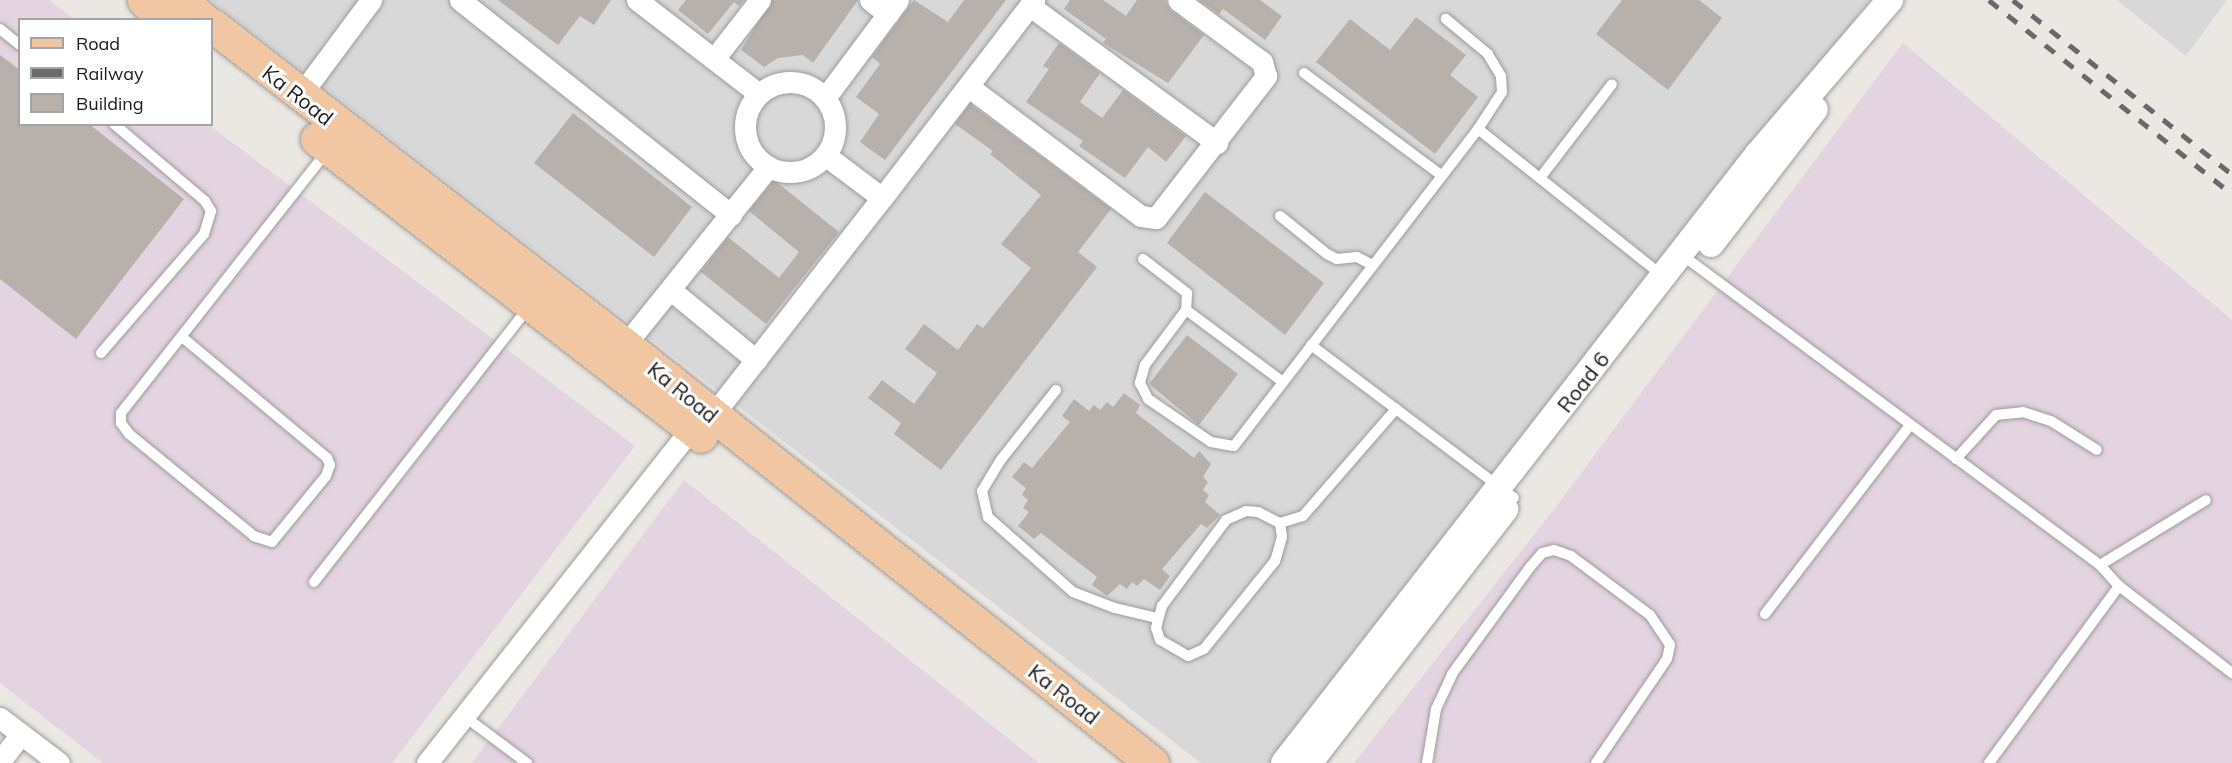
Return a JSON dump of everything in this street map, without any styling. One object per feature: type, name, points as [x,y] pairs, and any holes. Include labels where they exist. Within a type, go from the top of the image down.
[{"type":"main road","points":[[144,0],[166,18]]},
{"type":"main road","points":[[180,0],[202,18]]},
{"type":"main road","name":"Ka Road","points":[[213,26],[299,97],[625,345],[702,422],[1122,763]]},
{"type":"main road","name":"Ka Road","points":[[213,55],[329,149],[531,305],[702,422],[1152,763]]},
{"type":"street","points":[[299,97],[371,0]]},
{"type":"street","points":[[460,0],[731,215]]},
{"type":"street","points":[[637,0],[759,94]]},
{"type":"street","points":[[714,60],[760,0]]},
{"type":"street","points":[[825,98],[893,7],[870,0]]},
{"type":"street","points":[[969,87],[1149,219],[1162,214],[1264,83],[1265,70],[1262,62],[1178,0]]},
{"type":"street","name":"Road 6","points":[[1284,763],[1507,493],[1688,260],[1758,154],[1888,2]]},
{"type":"street","points":[[427,763],[702,422],[756,360],[1032,3],[1216,143]]},
{"type":"street","points":[[785,82],[814,88],[825,98],[835,122],[835,136],[825,155],[810,168],[797,172],[768,167],[749,147],[745,133],[748,112],[759,94],[785,82]]},
{"type":"street","points":[[825,155],[882,198]]},
{"type":"street","points":[[625,345],[672,291],[768,167]]},
{"type":"street","name":"Road 6","points":[[1309,763],[1665,277],[1688,260]]},
{"type":"street","points":[[672,291],[756,360]]},
{"type":"street","points":[[0,718],[59,763]]},
{"type":"street","points":[[0,761],[21,734]]},
{"type":"lane","points":[[1143,259],[1187,293],[1186,310],[1145,365],[1140,383],[1148,399],[1211,442],[1234,446],[1478,129],[1502,92],[1501,76],[1488,54],[1446,19]]},
{"type":"lane","points":[[0,29],[18,43]]},
{"type":"lane","points":[[1304,73],[1442,176]]},
{"type":"lane","points":[[1540,177],[1612,84]]},
{"type":"lane","points":[[101,353],[204,234],[211,211],[205,201],[116,126]]},
{"type":"lane","points":[[1478,129],[1665,277]]},
{"type":"lane","points":[[182,337],[327,458],[330,465],[326,476],[272,542],[254,536],[121,423],[126,402],[182,337],[329,149]]},
{"type":"lane","points":[[1280,216],[1327,254],[1337,258],[1357,257],[1373,265]]},
{"type":"lane","points":[[1688,260],[2100,565],[2119,586],[2232,672]]},
{"type":"lane","points":[[314,582],[531,305]]},
{"type":"lane","points":[[1186,310],[1283,381]]},
{"type":"lane","points":[[1311,345],[1507,493]]},
{"type":"lane","points":[[1056,390],[1000,461],[982,491],[988,517],[1073,592],[1115,608],[1157,618]]},
{"type":"lane","points":[[1280,523],[1282,537],[1275,561],[1204,649],[1188,656],[1178,653],[1160,640],[1157,618],[1205,549],[1236,513],[1258,512],[1280,523],[1294,521],[1312,507],[1396,410]]},
{"type":"lane","points":[[1956,459],[1996,416],[2023,412],[2051,421],[2097,450]]},
{"type":"lane","points":[[1765,614],[1910,425]]},
{"type":"lane","points":[[2100,565],[2206,500]]},
{"type":"lane","points":[[1427,763],[1436,710],[1452,674],[1530,567],[1542,553],[1554,550],[1571,556],[1650,615],[1670,645],[1667,659],[1596,763]]},
{"type":"lane","points":[[1989,763],[2119,586]]},
{"type":"lane","points":[[464,716],[527,763]]},
{"type":"shaded area","points":[[0,0],[49,0],[73,18],[18,18],[18,126],[210,126],[635,446],[392,763],[103,763],[0,683]]},
{"type":"shaded area","points":[[211,0],[1870,0],[1268,763],[1201,763]]},
{"type":"shaded area","points":[[2117,0],[2227,0],[2186,56]]},
{"type":"shaded area","points":[[1903,43],[2232,320],[2232,763],[1354,763],[1552,512]]},
{"type":"shaded area","points":[[684,480],[1039,763],[472,763]]},
{"type":"building","points":[[498,0],[611,0],[594,25],[580,16],[558,45]]},
{"type":"building","points":[[686,0],[744,0],[739,6],[734,2],[708,34],[678,10]]},
{"type":"building","points":[[772,0],[858,0],[813,63],[803,55],[778,58],[764,67],[741,50]]},
{"type":"building","points":[[914,0],[948,22],[964,0],[1006,0],[885,160],[860,142],[879,114],[856,97],[880,64],[872,57]]},
{"type":"building","points":[[1070,0],[1103,0],[1126,16],[1137,0],[1165,0],[1170,10],[1204,35],[1168,83],[1103,43],[1106,39],[1064,9]]},
{"type":"building","points":[[1199,0],[1260,0],[1282,16],[1265,40],[1223,9],[1219,14]]},
{"type":"building","points":[[1622,0],[1699,0],[1722,18],[1668,90],[1596,34]]},
{"type":"building","points":[[1416,17],[1466,55],[1450,75],[1478,97],[1435,154],[1316,62],[1350,19],[1390,50]]},
{"type":"building","points":[[1059,43],[1100,73],[1080,102],[1102,118],[1123,90],[1186,136],[1166,162],[1148,147],[1125,178],[1079,146],[1083,141],[1026,102],[1049,69],[1043,66]]},
{"type":"building","points":[[0,55],[18,68],[18,126],[92,126],[184,199],[76,339],[0,279]]},
{"type":"building","points":[[970,104],[1111,209],[1078,252],[1097,267],[941,470],[894,434],[901,423],[868,398],[882,380],[914,404],[937,373],[905,349],[924,324],[958,350],[977,324],[983,328],[1031,268],[1001,244],[1041,195],[990,154],[993,151],[955,124]]},
{"type":"building","points":[[573,113],[692,207],[654,257],[534,163]]},
{"type":"building","points":[[774,180],[839,232],[766,324],[701,272],[728,237],[779,278],[799,252],[749,211]]},
{"type":"building","points":[[1205,192],[1324,283],[1285,335],[1167,243]]},
{"type":"building","points":[[1187,335],[1238,374],[1199,425],[1149,384]]},
{"type":"building","points":[[1124,393],[1140,405],[1136,413],[1194,458],[1199,451],[1211,464],[1203,477],[1208,482],[1203,490],[1209,495],[1205,502],[1220,515],[1207,528],[1201,524],[1162,569],[1170,576],[1160,590],[1144,579],[1137,586],[1132,582],[1127,589],[1120,584],[1107,596],[1092,585],[1097,577],[1041,533],[1034,539],[1018,526],[1029,512],[1023,508],[1028,500],[1022,495],[1026,488],[1012,477],[1024,462],[1032,468],[1070,422],[1062,416],[1074,399],[1089,411],[1094,405],[1100,410],[1107,402],[1113,407]]},
{"type":"railway","points":[[1989,0],[2232,194]]},
{"type":"railway","points":[[2013,0],[2232,174]]}]
